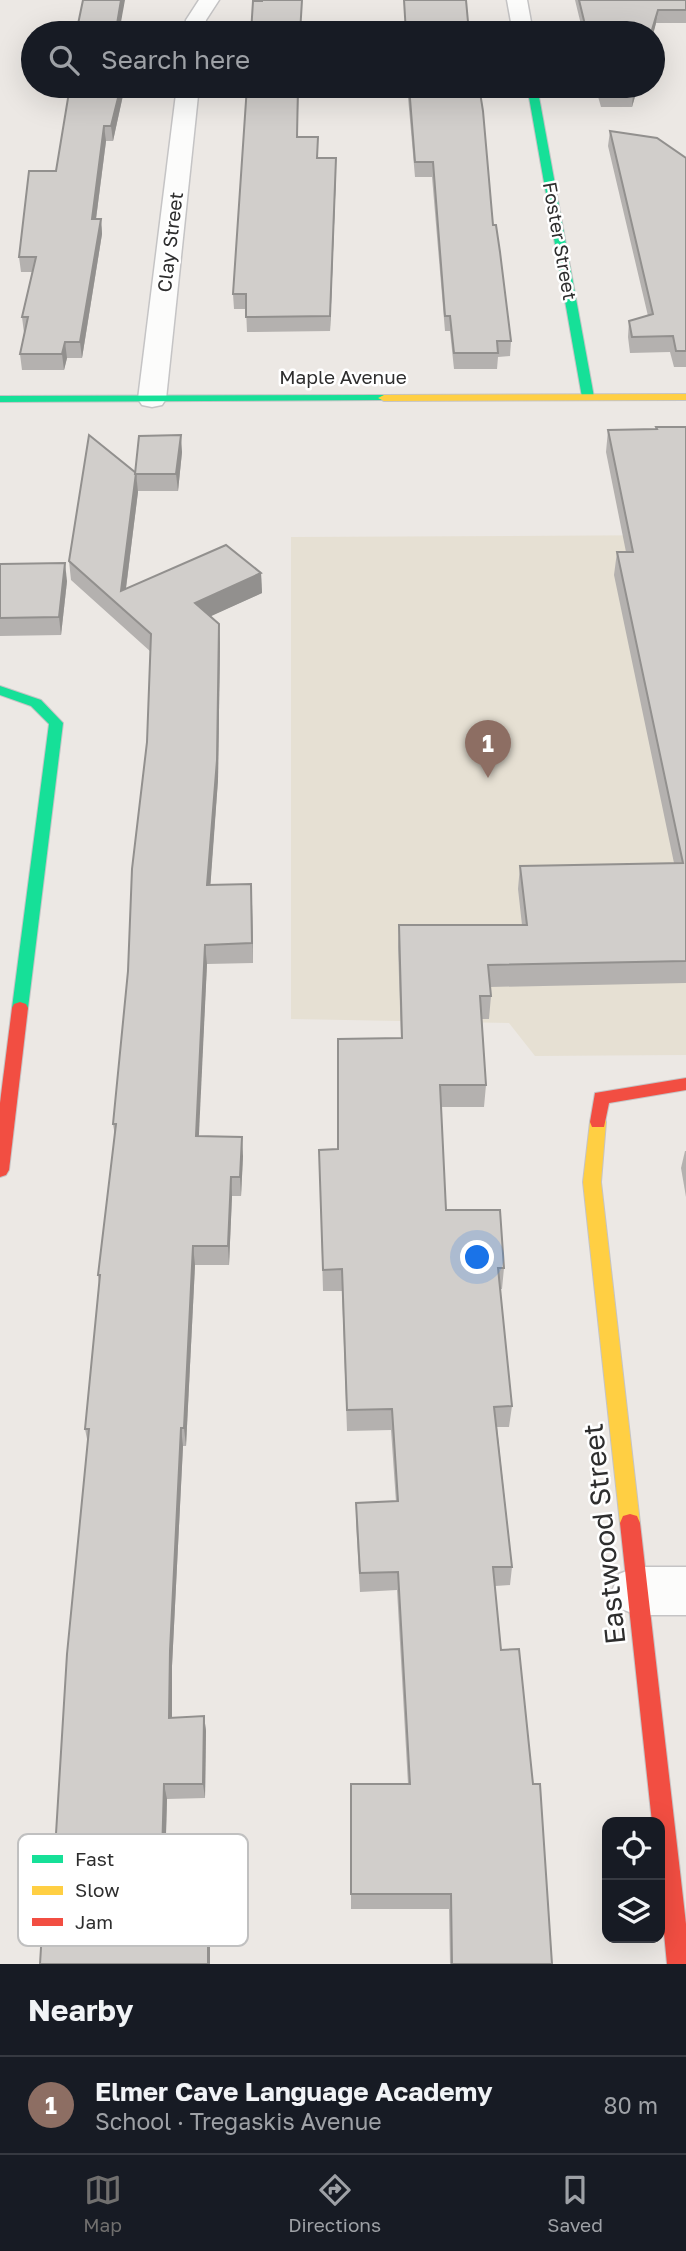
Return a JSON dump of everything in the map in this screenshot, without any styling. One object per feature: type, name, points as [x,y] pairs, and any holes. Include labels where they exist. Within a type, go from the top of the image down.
[{"type":"street","points":[[196,21],[209,0]]},
{"type":"street","points":[[517,0],[521,21]]},
{"type":"street","name":"Clay Street","points":[[152,399],[187,98]]},
{"type":"street","name":"Foster Street","points":[[534,98],[588,397]]},
{"type":"street","name":"Maple Avenue","points":[[0,399],[686,397]]},
{"type":"street","points":[[0,690],[36,703],[56,723],[0,1170]]},
{"type":"street","name":"Eastwood Street","points":[[679,1964],[592,1182],[601,1098],[686,1084]]},
{"type":"street","points":[[637,1591],[686,1591]]},
{"type":"shaded area","points":[[686,535],[686,1055],[535,1056],[509,1023],[291,1019],[291,537]]},
{"type":"building","points":[[83,0],[121,0],[118,21],[79,21]]},
{"type":"building","points":[[302,0],[301,21],[252,21],[253,1]]},
{"type":"building","points":[[404,0],[466,0],[468,21],[405,21]]},
{"type":"building","points":[[579,0],[686,0],[686,10],[658,10],[655,21],[584,21]]},
{"type":"building","points":[[68,98],[118,98],[111,126],[104,126],[92,219],[101,219],[80,342],[65,342],[62,354],[20,354],[28,317],[22,317],[36,257],[19,257],[29,171],[56,171]]},
{"type":"building","points":[[246,98],[298,98],[297,137],[318,137],[317,158],[336,158],[330,316],[246,317],[246,294],[233,294]]},
{"type":"building","points":[[410,98],[481,98],[493,225],[496,225],[511,341],[497,341],[498,353],[454,353],[450,316],[445,316],[433,162],[415,162]]},
{"type":"building","points":[[610,131],[657,138],[686,158],[686,351],[676,351],[673,336],[632,337],[629,321],[653,314]]},
{"type":"building","points":[[656,427],[686,427],[686,961],[488,965],[491,996],[480,996],[486,1085],[440,1085],[446,1210],[500,1210],[504,1268],[498,1268],[512,1406],[494,1407],[512,1567],[493,1567],[501,1650],[519,1649],[533,1784],[540,1784],[552,1964],[452,1964],[451,1894],[351,1894],[351,1784],[410,1784],[398,1572],[360,1573],[356,1503],[398,1501],[392,1409],[347,1410],[342,1269],[323,1270],[319,1150],[338,1149],[338,1039],[402,1038],[399,925],[527,925],[520,866],[683,863],[617,552],[633,552],[608,430],[657,429]]},
{"type":"building","points":[[89,435],[136,473],[121,591],[226,545],[261,573],[195,603],[219,624],[217,760],[207,885],[251,884],[252,943],[205,945],[196,1136],[242,1137],[240,1177],[231,1177],[228,1246],[193,1246],[184,1428],[181,1428],[169,1718],[204,1716],[203,1784],[164,1784],[163,1834],[56,1834],[67,1654],[89,1429],[85,1429],[98,1275],[116,1124],[113,1124],[128,971],[132,869],[147,742],[151,634],[69,561]]},
{"type":"building","points":[[181,435],[176,474],[135,474],[139,436]]},
{"type":"building","points":[[65,563],[59,617],[0,618],[0,564]]},
{"type":"building","points":[[41,1946],[208,1946],[208,1964],[40,1964]]},
{"type":"traffic: fast","points":[[534,98],[588,397]]},
{"type":"traffic: fast","points":[[0,399],[384,398]]},
{"type":"traffic: fast","points":[[0,690],[36,703],[56,723],[20,1008]]},
{"type":"traffic: slow","points":[[384,398],[686,397]]},
{"type":"traffic: slow","points":[[598,1122],[592,1182],[630,1523]]},
{"type":"traffic: jam","points":[[0,1170],[20,1008]]},
{"type":"traffic: jam","points":[[598,1122],[601,1098],[686,1084]]},
{"type":"traffic: jam","points":[[630,1523],[679,1964]]},
{"type":"place","name":"Elmer Cave Language Academy","points":[[488,778]]}]
